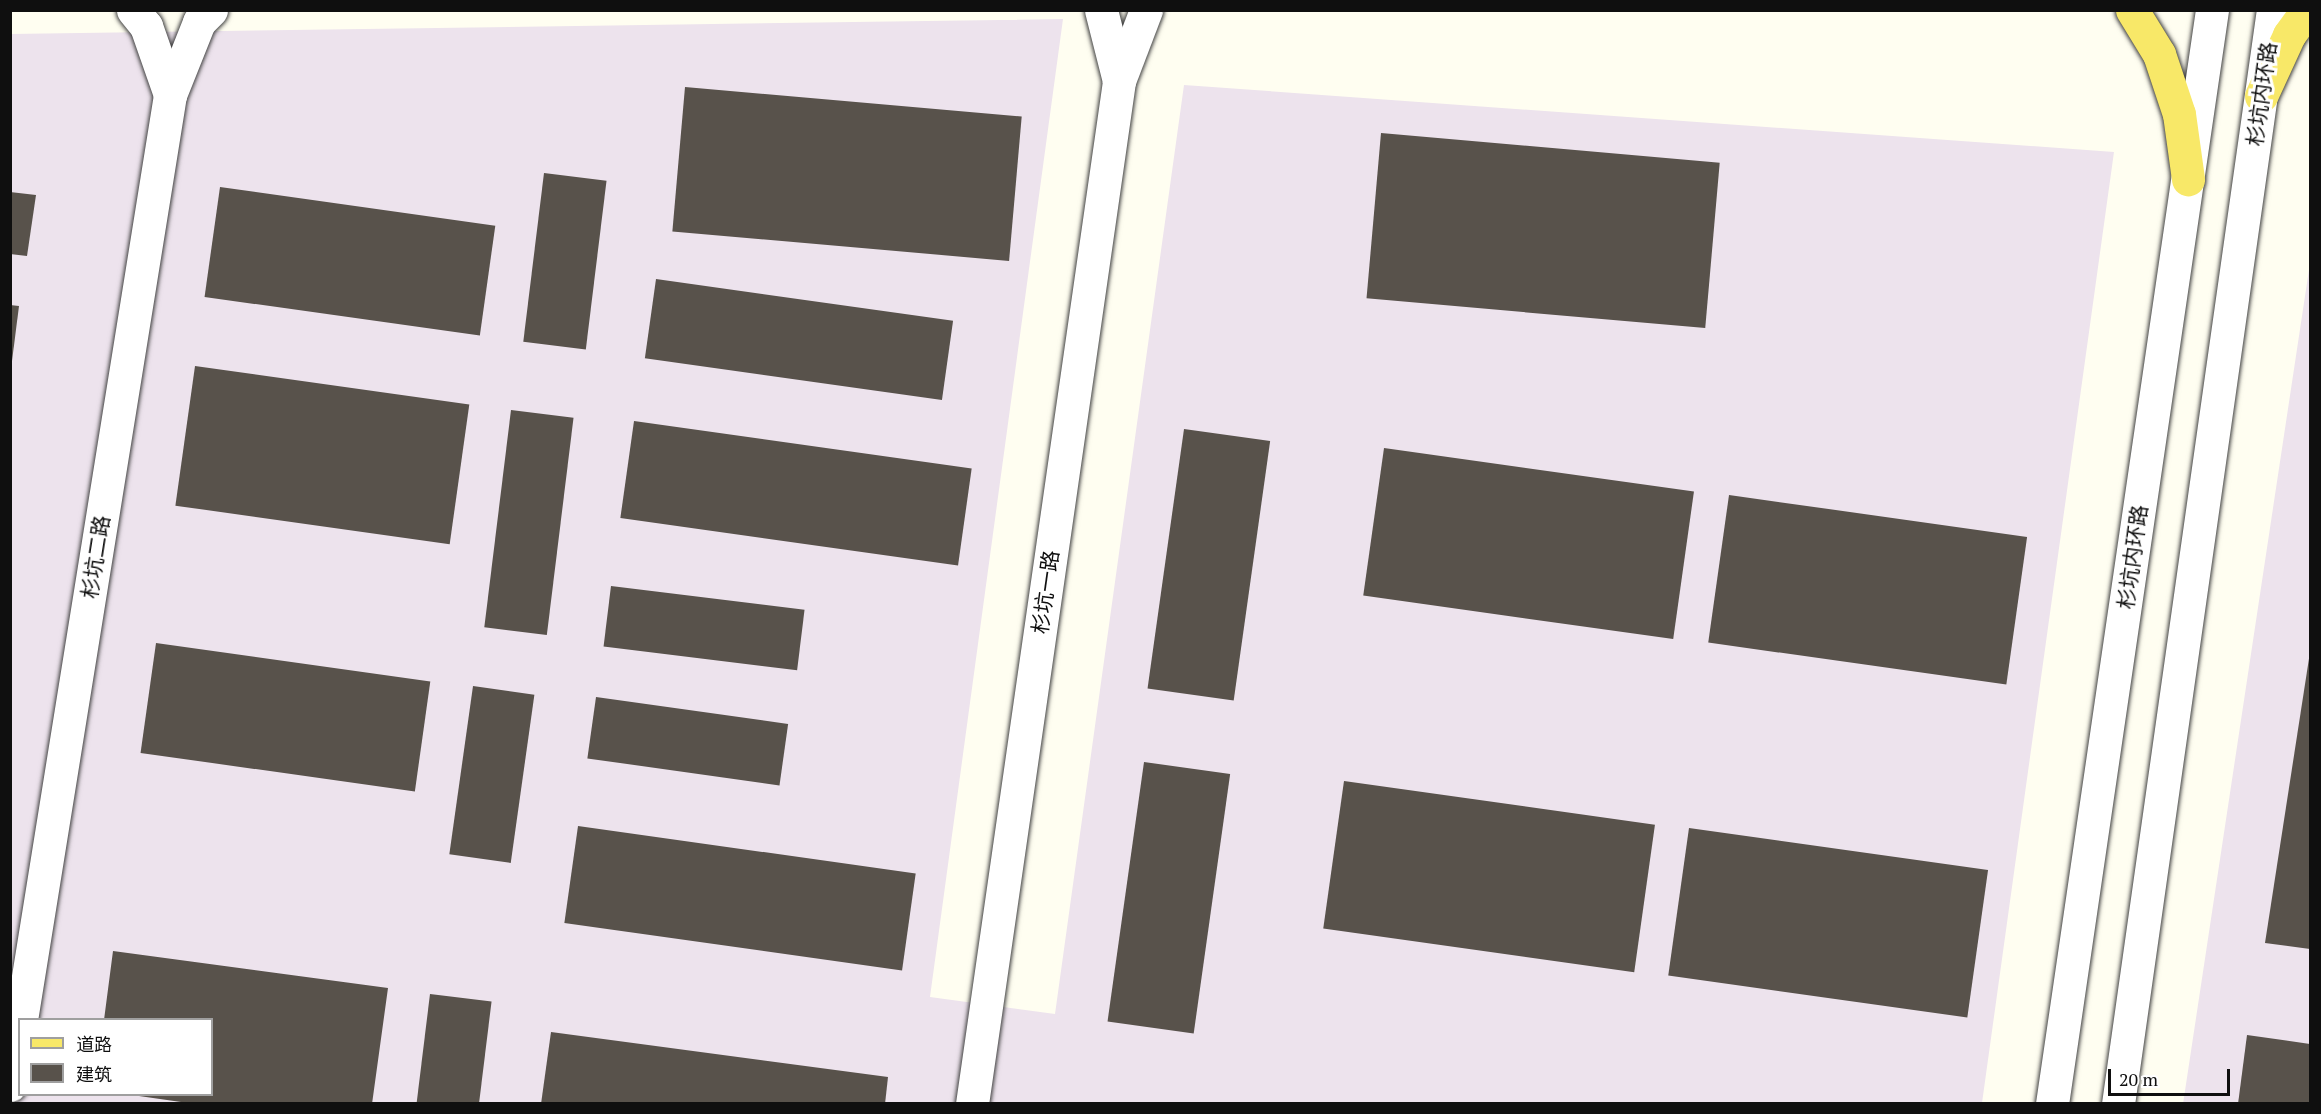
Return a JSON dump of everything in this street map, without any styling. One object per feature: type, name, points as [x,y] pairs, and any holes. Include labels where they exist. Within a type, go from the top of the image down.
[{"type":"main road","points":[[2132,10],[2159,54],[2180,114],[2188,179]]},
{"type":"main road","points":[[2261,96],[2289,35],[2307,10]]},
{"type":"street","points":[[133,10],[146,26],[170,95]]},
{"type":"street","name":"杉坑二路","points":[[21,1018],[170,95],[199,22],[211,10]]},
{"type":"street","points":[[1101,10],[1119,81]]},
{"type":"street","points":[[1119,81],[1146,10]]},
{"type":"street","name":"杉坑内环路","points":[[2052,1104],[2212,10]]},
{"type":"street","name":"杉坑内环路","points":[[2118,1104],[2273,10]]},
{"type":"street","name":"杉坑一路","points":[[972,1104],[1119,81]]},
{"type":"street","points":[[10,1085],[18,1040]]},
{"type":"shaded area","points":[[1063,19],[930,997],[1055,1014],[1184,85],[2114,152],[1982,1103],[11,1103],[10,34]]},
{"type":"shaded area","points":[[2310,263],[2310,1103],[2183,1104],[2206,952]]},
{"type":"building","points":[[685,87],[1022,116],[1009,261],[672,231]]},
{"type":"building","points":[[1381,133],[1720,163],[1705,328],[1367,298]]},
{"type":"building","points":[[544,173],[607,181],[586,349],[523,342]]},
{"type":"building","points":[[220,187],[495,226],[480,336],[205,297]]},
{"type":"building","points":[[10,192],[36,195],[27,256],[10,254]]},
{"type":"building","points":[[656,279],[953,321],[942,400],[645,358]]},
{"type":"building","points":[[10,305],[19,306],[12,361],[10,361]]},
{"type":"building","points":[[195,366],[469,405],[450,544],[175,506]]},
{"type":"building","points":[[511,410],[574,418],[547,635],[484,627]]},
{"type":"building","points":[[634,421],[972,468],[958,566],[620,518]]},
{"type":"building","points":[[1184,429],[1270,441],[1234,701],[1148,688]]},
{"type":"building","points":[[1384,448],[1694,492],[1673,639],[1363,596]]},
{"type":"building","points":[[1729,495],[2027,537],[2006,684],[1708,643]]},
{"type":"building","points":[[611,586],[805,610],[797,670],[604,647]]},
{"type":"building","points":[[156,643],[430,682],[415,791],[141,753]]},
{"type":"building","points":[[2310,652],[2310,949],[2265,943]]},
{"type":"building","points":[[473,686],[534,695],[511,863],[449,854]]},
{"type":"building","points":[[596,697],[788,724],[779,785],[587,758]]},
{"type":"building","points":[[1144,762],[1230,774],[1194,1034],[1108,1021]]},
{"type":"building","points":[[1344,781],[1655,825],[1634,972],[1323,929]]},
{"type":"building","points":[[578,826],[916,873],[902,971],[564,923]]},
{"type":"building","points":[[1689,828],[1988,870],[1967,1018],[1668,976]]},
{"type":"building","points":[[113,951],[388,988],[372,1104],[195,1104],[139,1096],[213,1096],[213,1018],[104,1018]]},
{"type":"building","points":[[430,994],[492,1002],[479,1104],[416,1104]]},
{"type":"building","points":[[551,1032],[888,1077],[885,1104],[541,1104]]},
{"type":"building","points":[[2247,1035],[2310,1044],[2310,1104],[2238,1104]]}]
